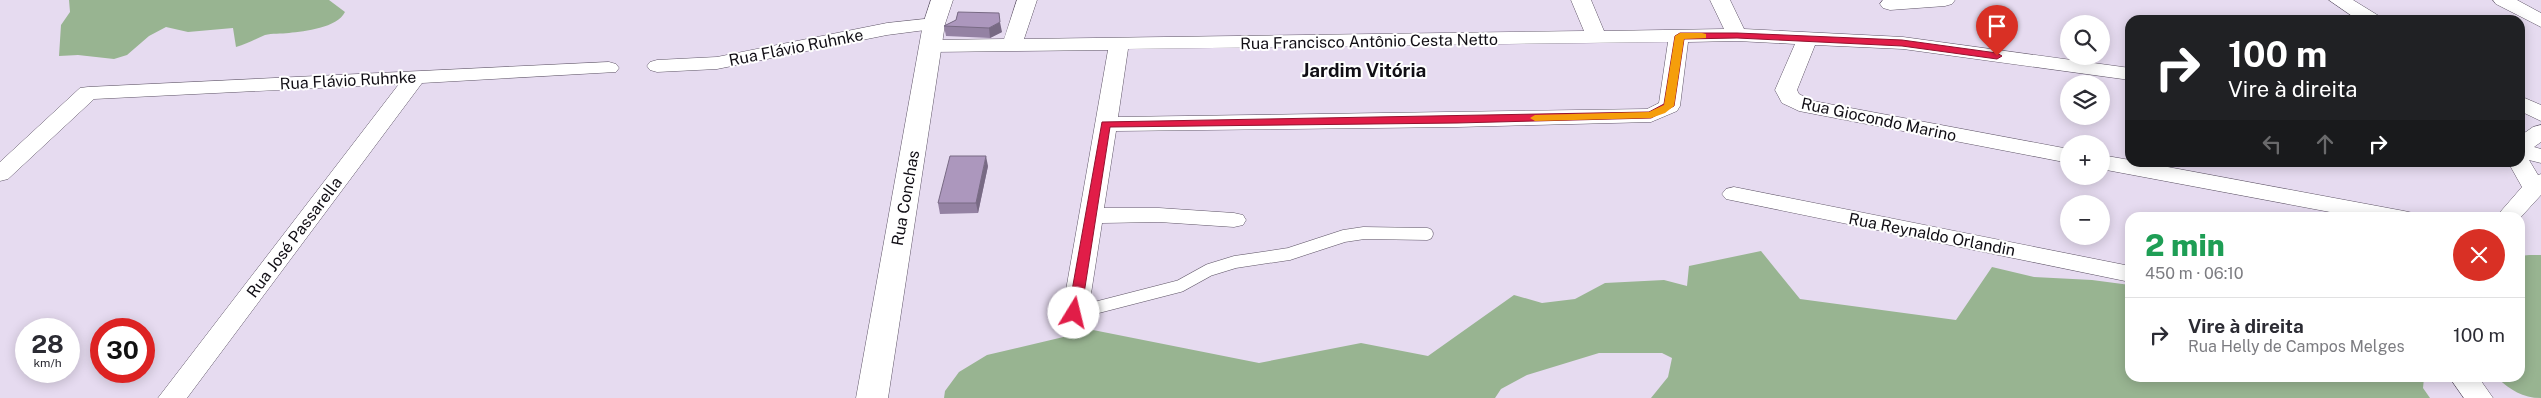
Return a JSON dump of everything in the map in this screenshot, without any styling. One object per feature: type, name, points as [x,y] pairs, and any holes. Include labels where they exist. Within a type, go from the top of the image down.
[{"type":"main road","name":"Rua Conchas","points":[[872,398],[936,23]]},
{"type":"street","points":[[1012,44],[1027,0]]},
{"type":"street","points":[[1581,0],[1597,37]]},
{"type":"street","points":[[1720,0],[1737,36]]},
{"type":"street","points":[[1807,39],[1894,19],[1945,0]]},
{"type":"street","points":[[2339,0],[2364,15]]},
{"type":"street","points":[[2503,0],[2541,21]]},
{"type":"street","points":[[1894,19],[2125,73]]},
{"type":"street","name":"Rua Francisco Antônio Cesta Netto","points":[[936,23],[1012,44],[1119,45],[1680,36],[1807,39]]},
{"type":"street","name":"Rua Flávio Ruhnke","points":[[658,66],[717,63],[888,29],[936,23]]},
{"type":"street","points":[[1106,124],[1457,120],[1651,115],[1669,106],[1680,36]]},
{"type":"street","name":"Rua Giocondo Marino","points":[[1807,39],[1786,90],[1787,95],[1796,102],[1807,106],[2060,154]]},
{"type":"street","points":[[1074,313],[1119,45]]},
{"type":"street","name":"Rua Flávio Ruhnke","points":[[0,174],[88,93],[608,68]]},
{"type":"street","name":"Rua José Passarella","points":[[172,398],[416,77]]},
{"type":"street","points":[[2525,105],[2541,114]]},
{"type":"street","points":[[2525,143],[2541,132]]},
{"type":"street","points":[[2525,151],[2541,156]]},
{"type":"street","points":[[2110,164],[2125,166]]},
{"type":"street","points":[[2128,167],[2372,212]]},
{"type":"street","points":[[2512,212],[2538,184],[2523,167]]},
{"type":"street","name":"Rua Reynaldo Orlandin","points":[[1734,194],[2125,273]]},
{"type":"street","points":[[1091,216],[1159,215],[1234,220]]},
{"type":"street","points":[[2467,382],[2479,398]]},
{"type":"lane","points":[[1074,313],[1180,286],[1208,270],[1235,262],[1289,254],[1344,236],[1364,233],[1427,234]]},
{"type":"green space","points":[[69,0],[329,0],[345,12],[335,22],[320,28],[265,35],[236,47],[233,28],[188,32],[166,27],[149,36],[127,55],[114,59],[78,55],[59,56],[61,25],[70,12]]},
{"type":"green space","points":[[1761,251],[1800,299],[1956,320],[1992,267],[2034,277],[2092,280],[2125,284],[2125,382],[2424,382],[2423,388],[2430,398],[1651,398],[1668,377],[1672,358],[1662,353],[1599,353],[1527,375],[1501,389],[1495,398],[944,398],[945,391],[959,372],[987,355],[1093,330],[1259,363],[1361,343],[1428,356],[1514,295],[1542,303],[1575,299],[1605,283],[1664,280],[1687,286],[1689,266]]},
{"type":"green space","points":[[2525,255],[2541,255],[2541,398],[2528,397],[2502,382],[2525,382]]},
{"type":"building","points":[[958,12],[999,13],[1000,22],[989,28],[944,26],[956,20]]},
{"type":"building","points":[[950,156],[986,156],[976,203],[938,203]]},
{"type":"slow traffic","points":[[1535,118],[1651,115],[1661,111],[1669,106],[1680,36],[1702,36]]},
{"type":"district","name":"Jardim Vitória","points":[[1364,70]]},
{"type":"route","points":[[1074,313],[1106,124],[1457,120],[1651,115],[1669,106],[1680,36],[1737,36],[1902,43],[1997,56]]}]
